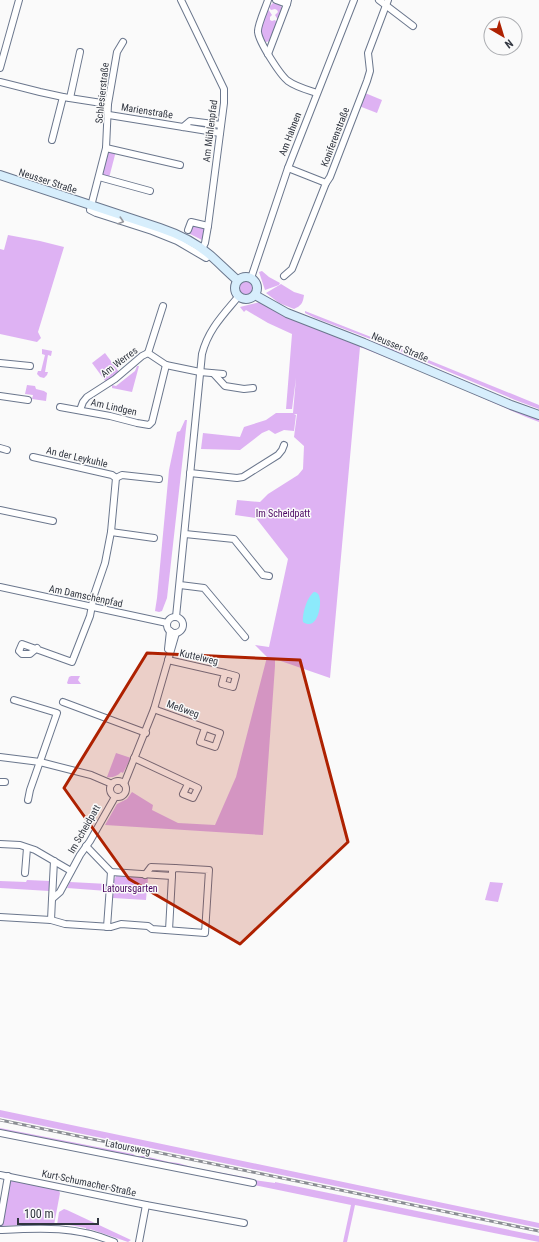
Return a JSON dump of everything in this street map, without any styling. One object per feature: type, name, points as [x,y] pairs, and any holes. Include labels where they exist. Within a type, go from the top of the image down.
[{"type":"main road","name":"Neusser Straße","points":[[0,176],[173,232],[202,249],[237,280]]},
{"type":"main road","points":[[244,277],[250,278],[257,286],[255,295],[247,300],[238,297],[234,289],[237,280],[244,277]]},
{"type":"main road","name":"Neusser Straße","points":[[255,295],[287,312],[364,342],[511,405],[539,415]]},
{"type":"street","points":[[0,68],[19,0]]},
{"type":"street","name":"Am Mühlenpfad","points":[[181,0],[224,89],[224,103],[208,226],[205,243],[202,249]]},
{"type":"street","points":[[268,0],[257,30],[268,54],[282,75],[289,82],[317,93]]},
{"type":"street","points":[[268,54],[287,2],[276,0]]},
{"type":"street","name":"Am Hahnen","points":[[250,278],[288,168],[354,0]]},
{"type":"street","points":[[379,0],[387,3],[413,26]]},
{"type":"street","name":"Koniferenstraße","points":[[284,276],[292,269],[326,183],[330,177],[367,81],[370,71],[368,53],[387,3]]},
{"type":"street","name":"Schlesierstraße","points":[[91,205],[100,177],[106,148],[109,115],[108,104],[116,52],[123,42]]},
{"type":"street","points":[[70,98],[80,52]]},
{"type":"street","name":"Marienstraße","points":[[0,82],[63,97],[108,104]]},
{"type":"street","points":[[52,140],[63,97]]},
{"type":"street","name":"Marienstraße","points":[[109,115],[220,133]]},
{"type":"street","name":"Marienstraße","points":[[183,127],[190,121],[221,125]]},
{"type":"street","points":[[195,129],[196,122]]},
{"type":"street","points":[[106,148],[180,165]]},
{"type":"street","points":[[288,168],[326,183]]},
{"type":"street","points":[[100,177],[150,191]]},
{"type":"street","name":"Neusser Straße","points":[[91,205],[89,209],[91,211],[152,231],[177,241],[206,258],[210,255]]},
{"type":"street","points":[[188,230],[191,222],[208,226]]},
{"type":"street","name":"Im Scheidpatt","points":[[167,623],[167,628],[173,632],[180,631],[183,624],[181,619],[176,617],[203,351],[209,334],[220,318],[238,297]]},
{"type":"street","points":[[148,353],[162,306]]},
{"type":"street","name":"Am Werres","points":[[80,410],[82,402],[87,397],[115,379],[142,356],[148,353],[166,365],[200,372],[223,374]]},
{"type":"street","points":[[0,363],[30,366]]},
{"type":"street","name":"Am Lindgen","points":[[60,407],[149,425],[152,422],[166,365]]},
{"type":"street","points":[[214,374],[225,386],[244,389],[253,388]]},
{"type":"street","points":[[0,396],[28,400]]},
{"type":"street","points":[[190,473],[237,478],[243,477],[278,455],[284,445]]},
{"type":"street","points":[[0,448],[7,450]]},
{"type":"street","name":"An der Leykuhle","points":[[33,457],[116,478],[122,475],[159,479]]},
{"type":"street","name":"An der Leykuhle","points":[[37,648],[72,662],[90,616],[94,595],[105,563],[111,532],[116,478]]},
{"type":"street","points":[[0,510],[53,521]]},
{"type":"street","points":[[111,532],[154,538]]},
{"type":"street","points":[[185,534],[234,539],[263,575],[269,576]]},
{"type":"street","points":[[180,586],[204,588],[245,637]]},
{"type":"street","name":"Am Damschenpfad","points":[[0,588],[167,623]]},
{"type":"street","points":[[167,623],[169,619],[176,617]]},
{"type":"street","name":"Im Scheidpatt","points":[[52,899],[60,892],[114,797],[120,797],[125,794],[126,789],[121,782],[146,733],[154,710],[169,659],[168,653],[173,632]]},
{"type":"street","name":"Kuttelweg","points":[[169,659],[225,673]]},
{"type":"street","points":[[14,700],[56,713],[28,800]]},
{"type":"street","points":[[63,702],[146,733]]},
{"type":"street","name":"Meßweg","points":[[154,710],[205,728]]},
{"type":"street","points":[[0,757],[40,762],[86,775],[111,786],[121,782]]},
{"type":"street","points":[[134,758],[188,784]]},
{"type":"street","points":[[111,786],[111,793],[114,797]]},
{"type":"street","points":[[0,844],[20,845],[71,871]]},
{"type":"street","points":[[86,846],[111,872],[172,876]]},
{"type":"street","points":[[25,873],[27,848]]},
{"type":"street","points":[[51,920],[54,861]]},
{"type":"street","points":[[0,917],[51,920],[65,924],[107,927],[121,924],[148,926],[152,929],[205,933],[209,870],[151,867],[145,875]]},
{"type":"street","points":[[169,930],[172,871],[175,868]]},
{"type":"street","points":[[107,927],[111,872]]},
{"type":"street","name":"Latoursweg","points":[[0,1133],[253,1183]]},
{"type":"street","name":"Kurt-Schumacher-Straße","points":[[0,1175],[244,1224]]},
{"type":"street","points":[[0,1222],[8,1176]]},
{"type":"street","points":[[139,1242],[146,1205]]},
{"type":"street","points":[[0,1230],[56,1228],[88,1233],[114,1242]]},
{"type":"highlighted area","points":[[147,653],[300,660],[348,842],[240,944],[129,879],[64,788]]},
{"type":"green space","points":[[273,3],[280,5],[283,9],[278,20],[275,15],[278,12],[277,10],[271,10],[269,7]]},
{"type":"green space","points":[[268,9],[272,15],[270,20],[275,20],[277,23],[270,41],[266,42],[263,40],[259,31]]},
{"type":"green space","points":[[365,93],[382,100],[377,113],[359,106]]},
{"type":"green space","points":[[108,150],[116,151],[109,178],[102,175]]},
{"type":"green space","points":[[192,224],[205,226],[202,240],[190,234]]},
{"type":"green space","points":[[8,235],[64,247],[38,332],[41,338],[37,342],[0,334],[0,249],[4,250]]},
{"type":"green space","points":[[262,271],[280,283],[279,285],[265,290],[259,272]]},
{"type":"green space","points":[[242,280],[248,280],[253,285],[251,294],[248,296],[242,296],[237,291],[237,285]]},
{"type":"green space","points":[[281,284],[294,292],[304,295],[300,305],[294,309],[279,303],[266,293]]},
{"type":"green space","points":[[260,302],[539,419],[539,422],[423,372],[360,347],[330,678],[275,659],[263,835],[105,825],[117,804],[127,799],[132,792],[153,805],[152,810],[178,823],[215,825],[236,777],[267,657],[255,645],[269,647],[288,559],[256,518],[235,515],[237,500],[260,502],[268,494],[298,475],[303,469],[304,446],[294,437],[297,414],[294,414],[296,415],[294,431],[284,430],[275,434],[269,430],[262,433],[240,450],[201,449],[203,433],[240,437],[244,427],[266,420],[276,413],[293,413],[296,378],[292,409],[286,409],[292,334],[268,323],[246,310],[244,312],[240,307]]},
{"type":"green space","points":[[305,311],[539,405],[539,409],[381,343],[315,318],[305,313]]},
{"type":"green space","points":[[302,314],[392,349],[512,401],[539,411],[539,413],[301,315]]},
{"type":"green space","points":[[42,349],[52,351],[51,356],[48,355],[45,372],[48,372],[44,378],[37,374],[38,371],[41,371],[45,355],[42,354]]},
{"type":"green space","points":[[105,353],[119,372],[106,382],[92,363]]},
{"type":"green space","points":[[137,366],[139,366],[132,392],[112,388],[112,385],[116,386],[135,371]]},
{"type":"green space","points":[[27,385],[35,386],[36,389],[47,393],[46,401],[32,399],[33,395],[25,394]]},
{"type":"green space","points":[[185,420],[187,420],[167,598],[162,611],[159,612],[155,611],[169,470],[177,432],[180,431]]},
{"type":"green space","points":[[80,676],[78,680],[81,684],[68,684],[69,677]]},
{"type":"green space","points":[[116,753],[131,758],[123,773],[121,772],[118,775],[107,777]]},
{"type":"green space","name":"Latoursgarten","points":[[116,876],[148,878],[146,900],[113,898],[114,880]]},
{"type":"green space","points":[[27,880],[50,881],[49,891],[0,888],[0,881],[26,882]]},
{"type":"green space","points":[[70,882],[108,884],[107,891],[67,888]]},
{"type":"green space","points":[[490,882],[503,883],[498,902],[485,900]]},
{"type":"green space","points":[[0,1110],[539,1223],[539,1228],[0,1117]]},
{"type":"green space","points":[[0,1128],[539,1236],[539,1242],[355,1205],[347,1242],[343,1242],[351,1205],[254,1185],[254,1181],[0,1130]]},
{"type":"green space","points":[[11,1180],[58,1189],[60,1193],[54,1225],[0,1226]]},
{"type":"green space","points":[[64,1209],[131,1240],[128,1242],[86,1228],[64,1224],[57,1225],[59,1212]]},
{"type":"water","points":[[314,592],[319,596],[319,613],[313,623],[308,624],[303,622],[303,615],[307,602],[311,594]]},
{"type":"railway","points":[[0,1120],[539,1231]]}]
